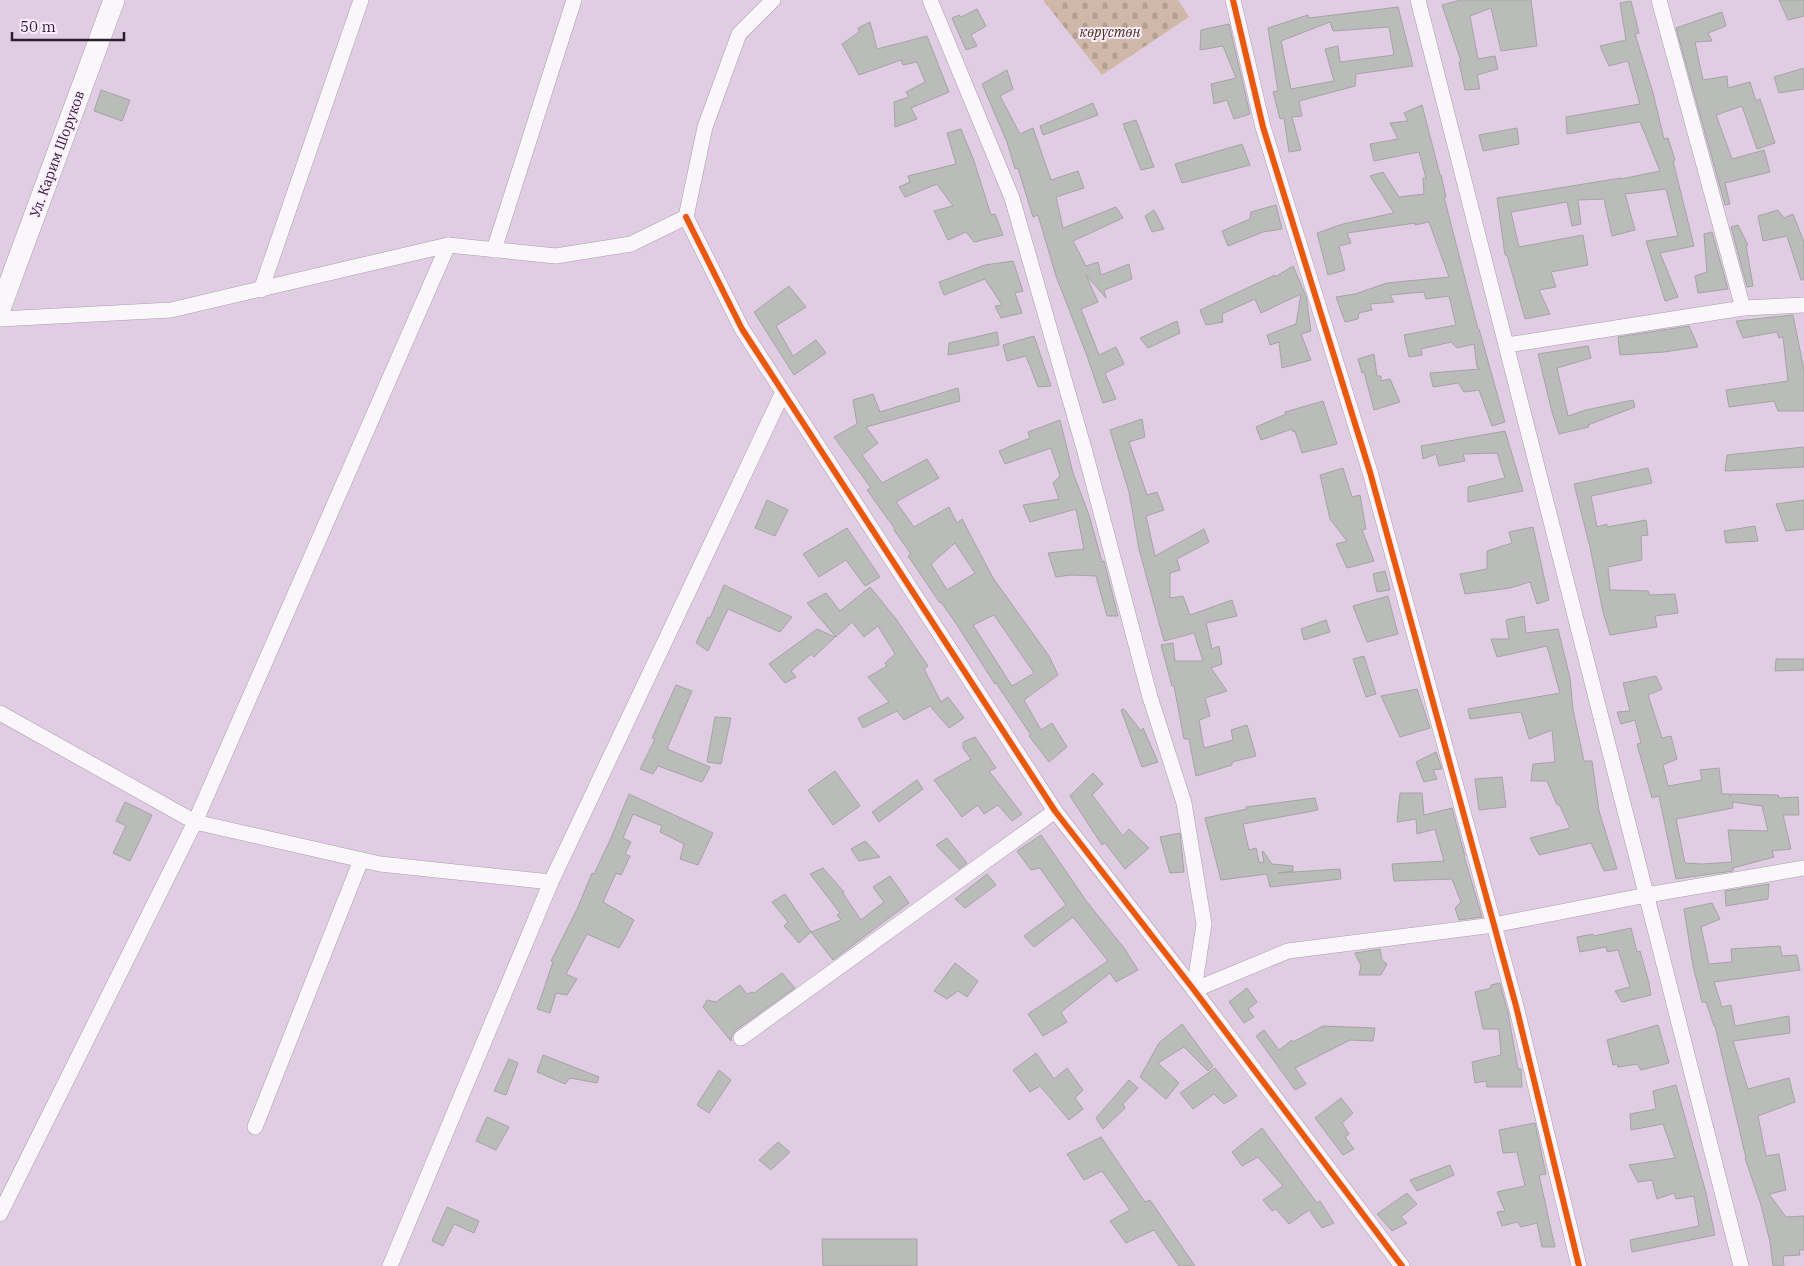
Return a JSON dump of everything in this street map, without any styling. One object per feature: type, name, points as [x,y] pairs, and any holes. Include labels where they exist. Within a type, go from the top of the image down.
[{"type":"street","name":"Ул. Карим Шоруков","points":[[0,309],[114,0]]},
{"type":"street","points":[[261,290],[361,0]]},
{"type":"street","points":[[494,250],[574,0]]},
{"type":"street","points":[[773,0],[739,34],[705,127],[686,217],[742,329],[1055,811],[1194,990],[1402,1266]]},
{"type":"street","points":[[930,0],[1012,198],[1085,452],[1150,697],[1184,803],[1204,924],[1194,990]]},
{"type":"street","points":[[1234,0],[1263,127],[1370,472],[1494,925],[1516,1006],[1578,1266]]},
{"type":"street","points":[[1418,0],[1741,1266]]},
{"type":"street","points":[[1660,0],[1744,308]]},
{"type":"street","points":[[0,319],[171,310],[448,245],[556,256],[631,244],[686,217]]},
{"type":"street","points":[[0,1214],[195,822],[448,245]]},
{"type":"street","points":[[1506,345],[1744,308],[1804,307]]},
{"type":"street","points":[[390,1266],[551,882],[783,392]]},
{"type":"street","points":[[0,713],[195,822],[380,864],[551,882]]},
{"type":"street","points":[[741,1038],[1055,811]]},
{"type":"street","points":[[255,1128],[361,860]]},
{"type":"street","points":[[1194,990],[1288,951],[1494,925],[1647,895],[1804,868]]},
{"type":"green space","name":"көрүстөн","points":[[1043,0],[1178,0],[1189,17],[1102,75]]},
{"type":"building","points":[[1461,0],[1531,0],[1537,46],[1501,51],[1491,8],[1470,16],[1478,59],[1495,56],[1498,69],[1477,75],[1480,89],[1465,90],[1459,62],[1461,61],[1442,5]]},
{"type":"building","points":[[1779,0],[1804,0],[1804,16],[1788,20]]},
{"type":"building","points":[[1631,1],[1639,33],[1635,34],[1653,93],[1664,139],[1668,138],[1675,160],[1673,161],[1694,246],[1660,253],[1678,297],[1665,301],[1646,241],[1678,236],[1666,189],[1625,194],[1635,230],[1612,236],[1604,199],[1578,200],[1581,224],[1572,226],[1567,202],[1511,212],[1519,247],[1583,235],[1588,265],[1551,272],[1556,287],[1539,290],[1550,314],[1525,319],[1507,255],[1505,255],[1497,198],[1621,179],[1660,171],[1640,122],[1567,134],[1566,117],[1640,104],[1628,61],[1609,66],[1600,46],[1626,40],[1620,3]]},
{"type":"building","points":[[1398,7],[1413,66],[1356,74],[1355,86],[1299,101],[1302,116],[1292,117],[1301,150],[1289,152],[1284,118],[1280,119],[1273,92],[1278,91],[1268,28],[1308,15],[1309,18]],"holes":[[[1330,22],[1333,31],[1389,27],[1394,55],[1340,62],[1338,46],[1325,49],[1334,81],[1291,89],[1281,41]]]},
{"type":"building","points":[[977,9],[986,26],[971,35],[977,46],[966,50],[952,18],[959,15],[961,17]]},
{"type":"building","points":[[1722,12],[1726,26],[1708,33],[1712,41],[1695,42],[1703,80],[1727,76],[1728,88],[1750,82],[1756,101],[1760,99],[1775,143],[1757,149],[1742,106],[1716,115],[1732,159],[1764,150],[1770,172],[1725,183],[1730,204],[1725,205],[1676,28]]},
{"type":"building","points":[[870,22],[877,49],[927,36],[949,92],[911,108],[917,119],[895,127],[894,102],[909,97],[906,92],[925,82],[917,62],[903,65],[901,60],[859,75],[842,44],[859,32],[858,28]]},
{"type":"building","points":[[1229,24],[1250,114],[1234,119],[1227,100],[1214,104],[1211,84],[1236,78],[1223,46],[1200,50],[1201,30]]},
{"type":"building","points":[[1804,68],[1804,89],[1779,93],[1774,77]]},
{"type":"building","points":[[1007,70],[1013,89],[1000,96],[1020,134],[1033,128],[1051,180],[1078,171],[1084,188],[1056,197],[1063,228],[1116,207],[1123,218],[1073,241],[1086,266],[1098,262],[1101,275],[1129,264],[1132,279],[1104,290],[1106,298],[1086,275],[1098,302],[1081,309],[1099,355],[1116,347],[1124,364],[1105,373],[1116,399],[1103,403],[1056,276],[1038,215],[1033,217],[1018,168],[1015,169],[1007,142],[982,84]]},
{"type":"building","points":[[101,90],[130,100],[122,121],[94,111]]},
{"type":"building","points":[[1093,103],[1098,115],[1043,135],[1040,126]]},
{"type":"building","points":[[1422,105],[1478,329],[1505,422],[1492,426],[1479,390],[1464,392],[1458,383],[1433,387],[1430,373],[1480,369],[1477,367],[1474,344],[1457,348],[1451,342],[1421,349],[1422,355],[1409,357],[1404,335],[1456,325],[1449,296],[1426,299],[1424,292],[1390,295],[1394,302],[1370,304],[1372,310],[1359,313],[1358,319],[1345,322],[1336,297],[1355,294],[1387,283],[1449,277],[1429,222],[1347,233],[1351,243],[1339,246],[1345,270],[1328,275],[1317,233],[1343,224],[1394,213],[1370,176],[1383,172],[1399,197],[1424,194],[1423,178],[1426,178],[1419,152],[1374,161],[1370,144],[1398,139],[1390,123],[1408,121],[1404,113]]},
{"type":"building","points":[[1136,120],[1154,167],[1141,170],[1123,124]]},
{"type":"building","points":[[1517,128],[1519,144],[1483,151],[1479,135]]},
{"type":"building","points":[[961,129],[974,161],[991,215],[995,214],[1003,235],[974,242],[966,232],[948,240],[934,211],[953,206],[937,184],[905,197],[899,187],[910,182],[908,176],[956,164],[947,133]]},
{"type":"building","points":[[1242,144],[1250,165],[1182,183],[1175,164]]},
{"type":"building","points":[[1276,205],[1282,229],[1263,232],[1228,246],[1222,231],[1250,219],[1251,212]]},
{"type":"building","points":[[1154,210],[1164,229],[1152,232],[1145,216]]},
{"type":"building","points":[[1778,210],[1784,218],[1793,214],[1804,242],[1804,280],[1801,280],[1787,236],[1763,241],[1758,216]]},
{"type":"building","points":[[1738,225],[1748,245],[1746,245],[1753,286],[1747,287],[1731,227]]},
{"type":"building","points":[[1712,232],[1728,289],[1698,293],[1695,276],[1707,272],[1704,234]]},
{"type":"building","points":[[1013,261],[1023,291],[1015,293],[1022,313],[1001,318],[995,306],[1002,305],[985,279],[944,295],[939,282],[985,265]]},
{"type":"building","points":[[1293,266],[1306,296],[1311,331],[1301,334],[1311,360],[1282,368],[1279,342],[1270,345],[1267,335],[1296,324],[1301,294],[1261,313],[1255,299],[1222,314],[1223,322],[1206,325],[1200,310],[1275,275],[1275,277]]},
{"type":"building","points":[[789,286],[806,307],[776,326],[793,356],[816,340],[826,353],[794,375],[754,312]]},
{"type":"building","points":[[1793,315],[1804,370],[1804,411],[1778,411],[1774,401],[1729,407],[1726,390],[1788,381],[1783,337],[1779,338],[1777,332],[1743,338],[1736,321]]},
{"type":"building","points":[[1177,321],[1180,333],[1148,348],[1140,338]]},
{"type":"building","points":[[1689,326],[1698,347],[1664,352],[1620,355],[1618,337]]},
{"type":"building","points":[[997,332],[999,345],[948,355],[949,343]]},
{"type":"building","points":[[1034,336],[1051,386],[1038,387],[1026,356],[1007,361],[1003,345]]},
{"type":"building","points":[[1588,346],[1591,358],[1557,368],[1568,416],[1586,410],[1633,400],[1635,407],[1588,425],[1589,427],[1559,434],[1538,354]]},
{"type":"building","points":[[1374,354],[1377,376],[1381,376],[1381,381],[1390,379],[1400,402],[1374,410],[1364,372],[1362,373],[1358,359]]},
{"type":"building","points":[[958,388],[960,401],[866,427],[878,443],[862,455],[882,483],[927,459],[939,478],[896,502],[914,527],[949,507],[957,523],[962,519],[993,578],[1049,656],[1058,675],[1024,700],[1041,730],[1052,723],[1067,747],[1049,762],[1029,736],[1031,735],[908,556],[911,554],[867,490],[871,488],[834,437],[857,424],[853,400],[873,394],[880,412]],"holes":[[[955,543],[975,573],[947,590],[931,564]],[[994,615],[1034,673],[1012,686],[973,625]]]},
{"type":"building","points":[[1323,401],[1337,444],[1302,453],[1295,431],[1293,432],[1292,429],[1261,440],[1256,427],[1286,414],[1285,412]]},
{"type":"building","points":[[1142,419],[1145,437],[1129,442],[1147,495],[1157,492],[1164,510],[1146,516],[1155,556],[1204,529],[1209,542],[1177,559],[1180,570],[1170,573],[1170,598],[1183,596],[1190,615],[1232,600],[1237,616],[1206,623],[1212,649],[1219,646],[1222,664],[1211,668],[1227,691],[1205,698],[1210,716],[1199,720],[1204,748],[1233,740],[1231,730],[1247,725],[1256,756],[1232,762],[1232,765],[1196,776],[1189,739],[1184,739],[1174,686],[1172,686],[1161,645],[1173,643],[1175,661],[1203,661],[1194,633],[1164,641],[1139,549],[1129,492],[1110,430]]},
{"type":"building","points":[[1060,420],[1073,473],[1089,515],[1102,562],[1104,561],[1118,616],[1107,616],[1096,576],[1071,575],[1056,577],[1048,553],[1084,549],[1076,509],[1030,522],[1023,505],[1059,499],[1053,483],[1060,476],[1051,448],[1005,464],[999,451],[1030,438],[1028,432]]},
{"type":"building","points":[[1505,431],[1523,491],[1468,502],[1468,487],[1505,478],[1497,453],[1463,454],[1465,461],[1439,466],[1436,454],[1423,459],[1421,446]]},
{"type":"building","points":[[1804,447],[1804,467],[1725,471],[1727,455]]},
{"type":"building","points":[[1343,468],[1352,497],[1360,495],[1366,529],[1362,530],[1374,561],[1347,568],[1336,544],[1347,541],[1330,519],[1320,475]]},
{"type":"building","points":[[1648,468],[1652,483],[1591,496],[1597,527],[1607,524],[1607,527],[1646,520],[1648,535],[1641,536],[1642,560],[1608,567],[1610,590],[1648,591],[1650,595],[1675,594],[1678,613],[1655,616],[1657,627],[1610,635],[1574,484]]},
{"type":"building","points":[[767,500],[788,510],[775,536],[755,528]]},
{"type":"building","points":[[1804,500],[1804,529],[1786,531],[1776,504]]},
{"type":"building","points":[[1755,526],[1758,541],[1726,543],[1724,531]]},
{"type":"building","points":[[1533,527],[1549,600],[1537,604],[1530,582],[1510,588],[1465,594],[1460,574],[1487,569],[1487,551],[1512,543],[1509,532]]},
{"type":"building","points":[[847,528],[880,577],[865,586],[846,560],[819,577],[803,554]]},
{"type":"building","points":[[1385,571],[1390,590],[1377,592],[1373,574]]},
{"type":"building","points":[[724,585],[792,617],[780,632],[728,609],[708,651],[696,643],[708,617],[710,618]]},
{"type":"building","points":[[870,587],[896,619],[928,666],[924,669],[941,702],[948,697],[964,718],[949,728],[930,706],[904,720],[897,711],[863,728],[858,718],[889,702],[868,677],[887,666],[885,663],[895,654],[878,626],[864,637],[852,622],[836,637],[807,603],[826,593],[840,611]]},
{"type":"building","points":[[1388,596],[1398,634],[1367,642],[1353,606]]},
{"type":"building","points":[[1524,616],[1526,633],[1558,629],[1570,678],[1573,710],[1584,761],[1592,761],[1599,811],[1617,869],[1604,871],[1591,843],[1539,855],[1530,838],[1570,828],[1559,804],[1557,805],[1547,781],[1531,781],[1533,764],[1555,762],[1552,730],[1529,739],[1521,712],[1470,719],[1468,709],[1560,693],[1547,646],[1497,657],[1491,639],[1509,639],[1506,620]]},
{"type":"building","points":[[1326,620],[1330,632],[1304,640],[1301,629]]},
{"type":"building","points":[[817,629],[835,637],[814,657],[811,654],[791,671],[796,677],[785,683],[769,664]]},
{"type":"building","points":[[1364,656],[1376,694],[1366,697],[1353,659]]},
{"type":"building","points":[[1776,659],[1804,659],[1804,670],[1775,671]]},
{"type":"building","points":[[1656,676],[1662,689],[1648,695],[1662,738],[1671,736],[1677,759],[1663,765],[1668,786],[1702,780],[1700,770],[1719,768],[1722,794],[1730,794],[1730,797],[1731,794],[1778,795],[1779,798],[1798,797],[1799,815],[1783,815],[1791,849],[1772,851],[1774,857],[1733,868],[1733,871],[1676,879],[1659,796],[1652,798],[1637,744],[1641,743],[1635,720],[1621,724],[1617,712],[1630,711],[1623,683]],"holes":[[[1732,802],[1762,806],[1768,831],[1728,830],[1732,862],[1685,863],[1676,819],[1733,808]]]},
{"type":"building","points":[[676,685],[692,691],[667,749],[710,767],[702,782],[658,766],[653,774],[640,769],[655,739],[652,738]]},
{"type":"building","points":[[1417,689],[1430,728],[1400,737],[1381,696]]},
{"type":"building","points":[[1124,709],[1141,731],[1143,728],[1158,762],[1142,767],[1121,710]]},
{"type":"building","points":[[715,717],[731,718],[721,764],[707,762]]},
{"type":"building","points":[[975,737],[996,768],[989,771],[1022,814],[1012,821],[998,805],[984,814],[978,805],[962,817],[934,780],[971,759],[963,748],[963,742]]},
{"type":"building","points":[[1436,752],[1442,769],[1433,770],[1437,779],[1424,782],[1416,762]]},
{"type":"building","points":[[835,771],[860,806],[833,825],[808,790]]},
{"type":"building","points":[[1093,773],[1103,784],[1092,795],[1123,836],[1129,829],[1149,848],[1125,869],[1105,843],[1102,845],[1070,796]]},
{"type":"building","points":[[1502,777],[1506,807],[1479,810],[1475,779]]},
{"type":"building","points":[[917,780],[923,789],[879,822],[872,812]]},
{"type":"building","points":[[1400,793],[1422,793],[1424,815],[1452,808],[1482,917],[1459,920],[1455,908],[1461,902],[1452,879],[1394,881],[1392,864],[1444,861],[1435,829],[1417,834],[1416,819],[1397,822]]},
{"type":"building","points":[[629,794],[713,833],[698,865],[680,859],[684,844],[660,832],[662,826],[633,814],[623,838],[631,842],[625,854],[630,856],[621,875],[616,873],[603,902],[634,920],[619,948],[587,934],[566,974],[577,979],[567,995],[556,993],[550,1013],[537,1009],[553,962],[551,961],[578,907],[592,873],[594,874],[611,838]]},
{"type":"building","points":[[1315,798],[1318,810],[1243,824],[1249,850],[1256,848],[1259,862],[1264,863],[1263,851],[1272,864],[1293,866],[1293,871],[1278,873],[1340,869],[1341,879],[1270,887],[1267,874],[1221,880],[1205,818],[1247,809],[1246,807]]},
{"type":"building","points":[[125,802],[152,815],[130,861],[113,853],[126,826],[116,821]]},
{"type":"building","points":[[1180,833],[1184,872],[1170,873],[1160,837]]},
{"type":"building","points":[[1041,835],[1087,902],[1124,948],[1138,970],[1116,982],[1110,973],[1061,1012],[1067,1022],[1043,1036],[1028,1014],[1108,961],[1073,917],[1034,947],[1024,936],[1066,905],[1040,868],[1031,870],[1017,851]]},
{"type":"building","points":[[947,838],[967,863],[959,869],[936,845]]},
{"type":"building","points":[[865,841],[880,857],[859,861],[851,849]]},
{"type":"building","points":[[823,868],[844,892],[842,892],[861,920],[884,902],[873,887],[890,876],[909,903],[833,960],[811,932],[841,920],[837,915],[840,913],[810,874]]},
{"type":"building","points":[[987,874],[996,885],[965,908],[955,899]]},
{"type":"building","points":[[1769,884],[1768,899],[1726,906],[1725,891]]},
{"type":"building","points":[[785,894],[811,932],[799,943],[784,926],[788,922],[772,902]]},
{"type":"building","points":[[1712,903],[1720,919],[1701,927],[1709,964],[1732,962],[1731,949],[1780,946],[1782,956],[1797,955],[1800,970],[1714,982],[1722,1007],[1731,1005],[1735,1026],[1789,1016],[1790,1033],[1733,1041],[1748,1089],[1789,1078],[1795,1102],[1758,1116],[1766,1156],[1779,1154],[1786,1190],[1769,1194],[1786,1217],[1804,1216],[1804,1250],[1799,1250],[1800,1255],[1783,1256],[1784,1266],[1773,1266],[1770,1242],[1761,1205],[1745,1158],[1715,1026],[1706,1002],[1702,1002],[1693,966],[1684,909]]},
{"type":"building","points":[[1631,928],[1637,952],[1640,951],[1651,995],[1622,1002],[1615,991],[1630,987],[1618,950],[1607,952],[1606,947],[1580,952],[1577,937],[1593,934],[1594,936]]},
{"type":"building","points":[[1380,949],[1382,960],[1387,964],[1381,975],[1359,975],[1361,966],[1355,953]]},
{"type":"building","points":[[955,963],[978,981],[967,997],[958,991],[947,999],[934,991]]},
{"type":"building","points":[[782,973],[795,988],[736,1030],[732,1035],[731,1041],[703,1007],[707,1000],[716,1002],[740,985],[747,994],[754,993]]},
{"type":"building","points":[[1500,983],[1508,1013],[1518,1069],[1521,1069],[1522,1087],[1487,1087],[1486,1081],[1475,1083],[1472,1062],[1501,1055],[1499,1029],[1483,1029],[1475,992],[1491,988],[1491,985]]},
{"type":"building","points":[[1247,988],[1257,1002],[1248,1009],[1254,1017],[1244,1023],[1229,1002]]},
{"type":"building","points":[[1182,1024],[1213,1066],[1208,1071],[1184,1047],[1158,1063],[1179,1083],[1166,1099],[1140,1077],[1159,1043]]},
{"type":"building","points":[[1658,1025],[1669,1063],[1641,1070],[1637,1064],[1618,1067],[1617,1064],[1613,1065],[1607,1040]]},
{"type":"building","points":[[1323,1026],[1375,1028],[1373,1041],[1350,1040],[1295,1068],[1306,1084],[1295,1090],[1256,1036],[1264,1030],[1279,1050],[1292,1040],[1293,1042]]},
{"type":"building","points":[[1036,1053],[1054,1079],[1067,1068],[1083,1090],[1075,1098],[1083,1109],[1069,1120],[1040,1086],[1030,1092],[1013,1070]]},
{"type":"building","points":[[543,1055],[599,1077],[597,1083],[570,1078],[565,1084],[537,1072]]},
{"type":"building","points":[[509,1059],[518,1063],[506,1095],[494,1091]]},
{"type":"building","points":[[1215,1068],[1237,1096],[1224,1104],[1214,1094],[1193,1109],[1180,1093]]},
{"type":"building","points":[[719,1070],[731,1080],[709,1113],[697,1105]]},
{"type":"building","points":[[1129,1080],[1138,1088],[1123,1104],[1125,1108],[1103,1129],[1096,1118]]},
{"type":"building","points":[[1676,1085],[1706,1193],[1715,1235],[1632,1252],[1630,1240],[1699,1226],[1694,1196],[1676,1199],[1674,1193],[1657,1199],[1652,1180],[1638,1182],[1629,1165],[1675,1158],[1663,1124],[1631,1130],[1630,1114],[1656,1109],[1653,1091]]},
{"type":"building","points":[[1341,1098],[1353,1113],[1342,1123],[1349,1134],[1345,1137],[1354,1149],[1343,1155],[1315,1118]]},
{"type":"building","points":[[487,1117],[509,1127],[496,1150],[476,1141]]},
{"type":"building","points":[[1535,1123],[1546,1174],[1539,1175],[1555,1247],[1542,1247],[1537,1223],[1521,1227],[1517,1222],[1502,1226],[1497,1212],[1505,1211],[1497,1192],[1525,1186],[1517,1152],[1503,1153],[1499,1130]]},
{"type":"building","points":[[1262,1128],[1317,1203],[1320,1201],[1334,1223],[1322,1228],[1309,1210],[1289,1224],[1276,1209],[1272,1211],[1263,1200],[1283,1186],[1258,1157],[1242,1166],[1232,1152]]},
{"type":"building","points":[[1101,1137],[1145,1202],[1150,1200],[1195,1266],[1179,1266],[1154,1230],[1126,1243],[1110,1221],[1130,1210],[1102,1171],[1084,1180],[1067,1154]]},
{"type":"building","points":[[778,1142],[790,1152],[771,1170],[759,1160]]},
{"type":"building","points":[[1450,1165],[1454,1175],[1417,1191],[1410,1180]]},
{"type":"building","points":[[1407,1193],[1417,1204],[1401,1217],[1407,1223],[1392,1231],[1377,1214]]},
{"type":"building","points":[[447,1207],[479,1221],[474,1233],[454,1224],[443,1246],[432,1241]]},
{"type":"building","points":[[822,1239],[917,1239],[917,1266],[823,1266]]},
{"type":"cycle path","points":[[1233,0],[1263,127],[1370,472],[1494,925],[1516,1006],[1579,1266]]},
{"type":"cycle path","points":[[686,217],[742,329],[1055,811],[1194,990],[1402,1266]]}]
